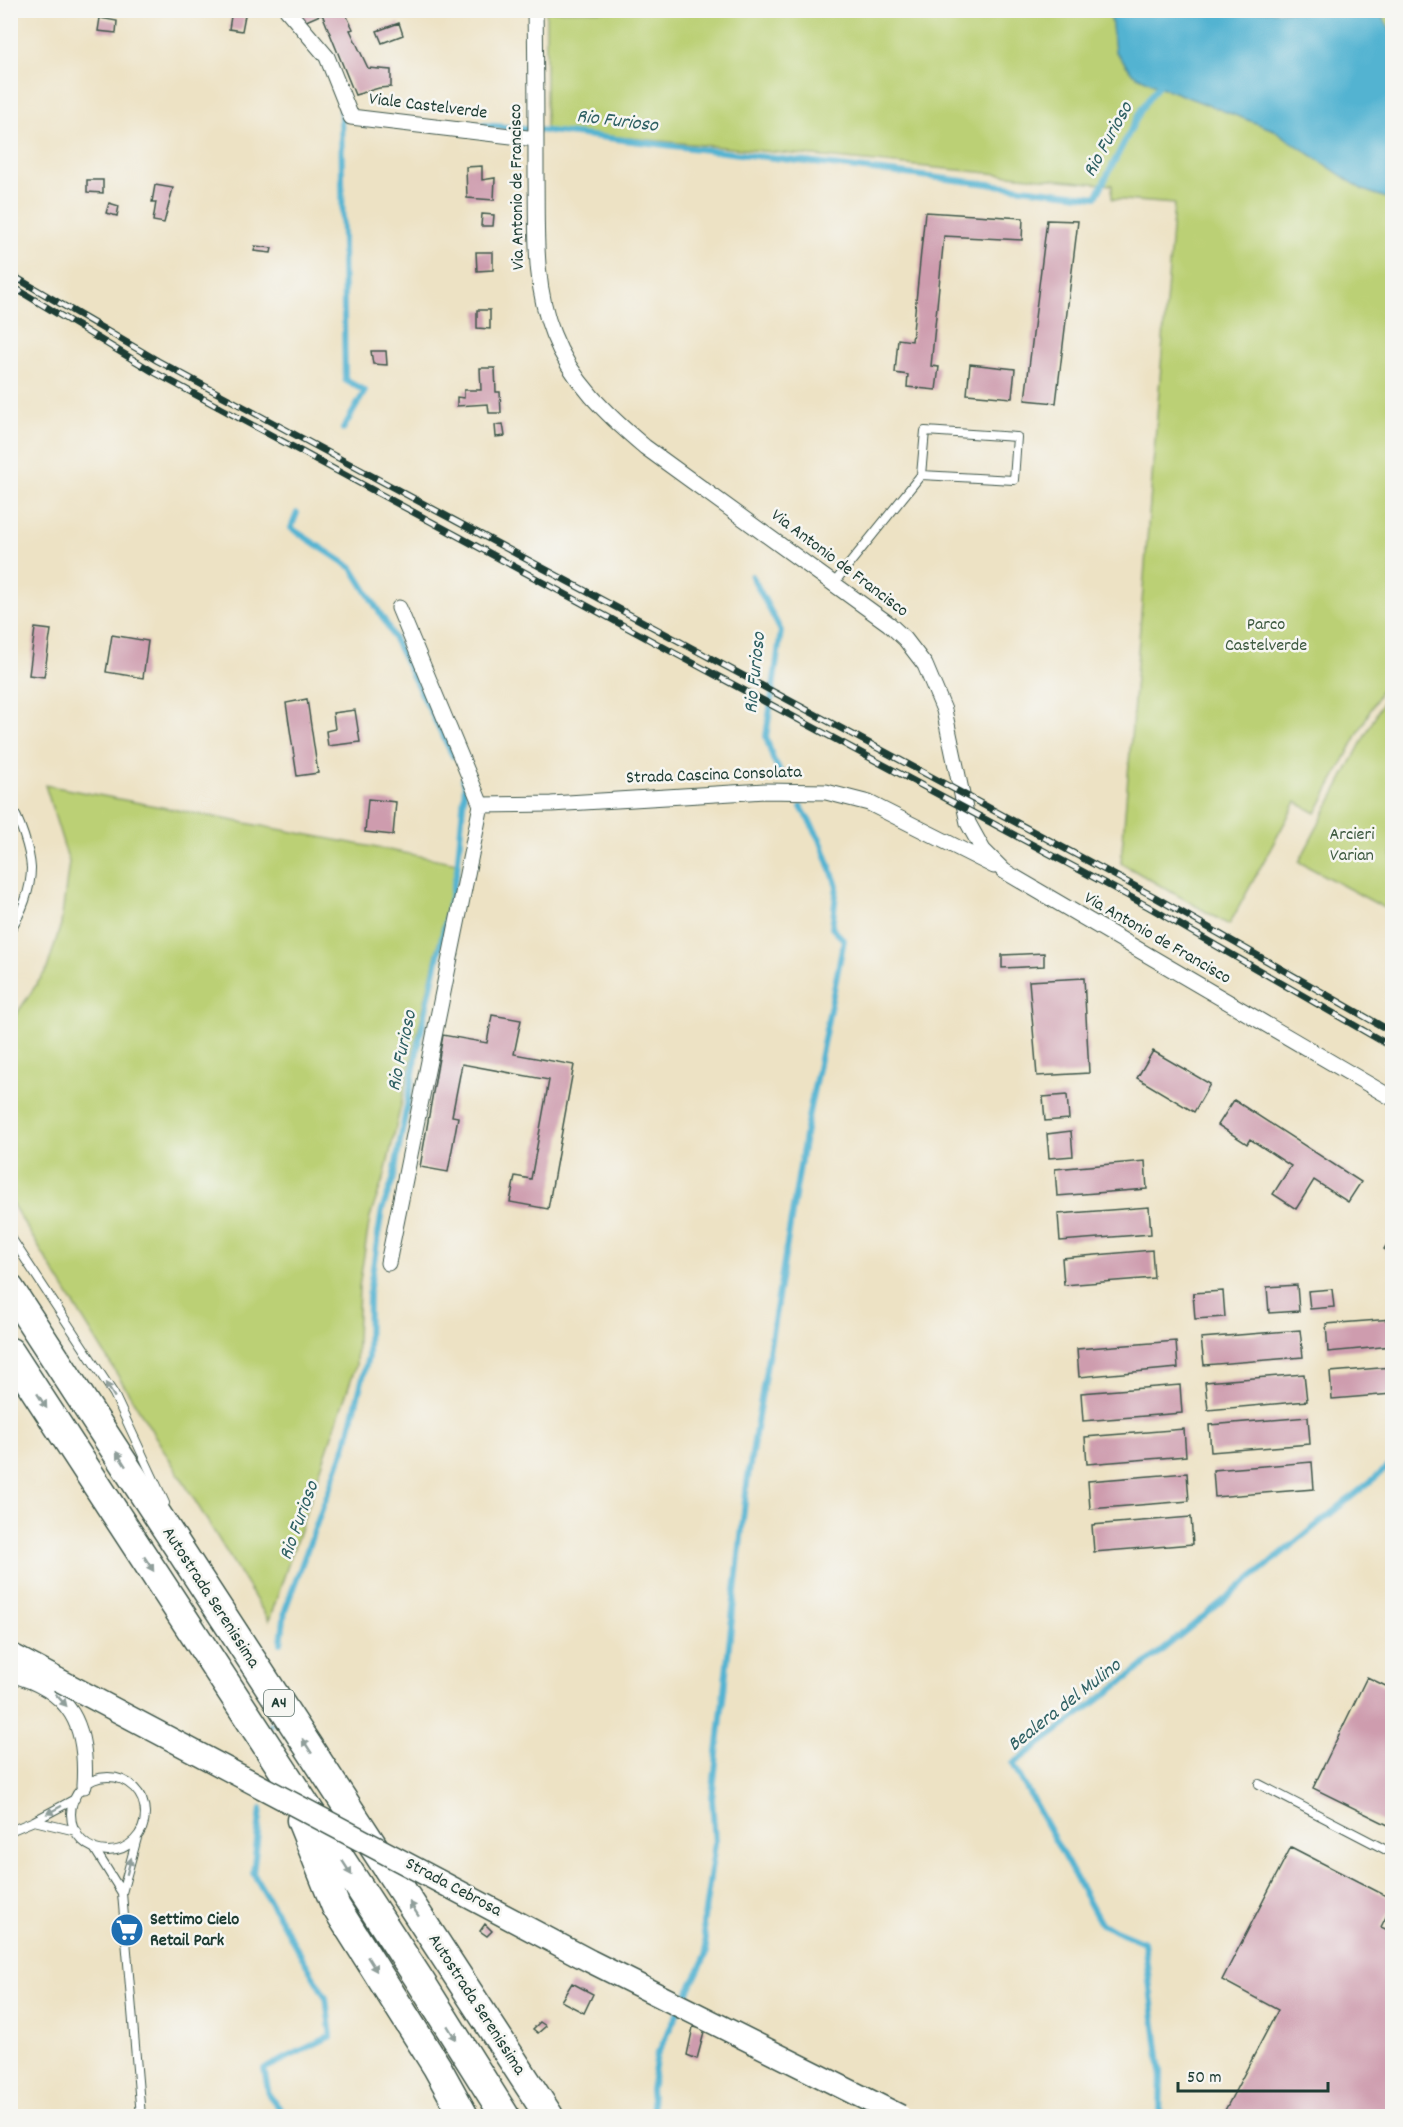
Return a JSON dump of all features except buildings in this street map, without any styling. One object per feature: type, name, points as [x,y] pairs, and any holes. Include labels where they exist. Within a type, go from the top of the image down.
[{"type":"highway","name":"Autostrada Serenissima","points":[[10,1289],[549,2116]]},
{"type":"highway","name":"Autostrada Serenissima","points":[[10,1352],[419,1979],[505,2116]]},
{"type":"highway","points":[[276,1759],[336,1907],[437,2067],[464,2116]]},
{"type":"main road","name":"Strada Cebrosa","points":[[10,1654],[590,1961],[900,2116]]},
{"type":"street","name":"Viale Castelverde","points":[[287,10],[327,57],[351,117],[536,139]]},
{"type":"street","name":"Via Antonio de Francisco","points":[[535,10],[537,250],[542,293],[553,333],[577,378],[594,400],[617,424],[645,447],[834,582],[905,639],[925,665],[944,710],[968,823],[983,850],[1004,872],[1392,1098]]},
{"type":"street","points":[[388,1263],[481,805],[399,608]]},
{"type":"street","name":"Strada Cascina Consolata","points":[[481,805],[551,804],[765,791],[826,792],[869,803],[1004,872]]},
{"type":"street","points":[[10,1674],[50,1688],[66,1703],[84,1744],[80,1792]]},
{"type":"lane","points":[[834,582],[921,475],[925,431],[1017,437],[1014,480],[921,475]]},
{"type":"lane","points":[[10,805],[24,837],[31,867],[27,893],[17,921],[10,930]]},
{"type":"lane","points":[[10,1236],[114,1394],[168,1510]]},
{"type":"lane","points":[[178,1531],[208,1594]]},
{"type":"lane","points":[[10,1831],[34,1821],[80,1792],[92,1781],[104,1777],[128,1782],[138,1791],[144,1802],[146,1814],[143,1827],[137,1838],[122,1893],[141,2116]]},
{"type":"lane","points":[[1259,1784],[1392,1853]]},
{"type":"lane","points":[[80,1792],[71,1814],[76,1831],[85,1843],[94,1848],[116,1851],[137,1838]]},
{"type":"lane","points":[[34,1821],[76,1831]]},
{"type":"lane","points":[[94,1848],[122,1893]]},
{"type":"green space","name":"Parco Castelverde","points":[[546,11],[1392,11],[1392,669],[1316,813],[1296,802],[1229,925],[1121,863],[1174,204],[1112,199],[1112,185],[546,130]]},
{"type":"green space","name":"Arcieri Varian","points":[[1392,684],[1392,912],[1299,862]]},
{"type":"green space","points":[[45,785],[457,863],[385,1174],[370,1217],[359,1287],[356,1365],[269,1621],[11,1202],[11,1022],[47,969],[61,924],[69,862]]},
{"type":"water","points":[[1110,11],[1376,11],[1384,19],[1392,34],[1392,200],[1363,190],[1274,130],[1158,86],[1133,74],[1115,51]]},
{"type":"waterway","name":"Rio Furioso","points":[[483,125],[1096,197],[1142,108],[1158,86]]},
{"type":"waterway","name":"Rio Furioso","points":[[343,429],[365,391],[345,380],[341,111],[347,111]]},
{"type":"waterway","name":"Rio Furioso","points":[[297,513],[291,528],[352,568],[386,623],[453,756]]},
{"type":"waterway","name":"Rio Furioso","points":[[752,576],[781,631],[766,737],[773,759],[783,776]]},
{"type":"waterway","name":"Rio Furioso","points":[[281,1643],[285,1610],[346,1444],[368,1357],[369,1294],[382,1210],[393,1180],[418,1046],[457,870],[465,785],[463,779]]},
{"type":"waterway","points":[[654,2116],[651,2090],[657,2055],[707,1953],[703,1925],[715,1843],[712,1799],[747,1483],[808,1118],[844,940],[832,928],[837,886],[820,839],[801,807]]},
{"type":"waterway","name":"Bealera del Mulino","points":[[1160,2116],[1161,2072],[1144,1942],[1101,1924],[1013,1764],[1130,1676],[1392,1464]]},
{"type":"waterway","name":"Rio Furioso","points":[[261,1809],[253,1873],[326,1998],[331,2036],[264,2069],[269,2095],[286,2116]]},
{"type":"railway","points":[[10,274],[158,361],[1153,896],[1392,1032]]},
{"type":"railway","points":[[10,285],[152,371],[1149,907],[1392,1047]]},
{"type":"place","name":"Settimo Cielo Retail Park","points":[[127,1930]]}]
